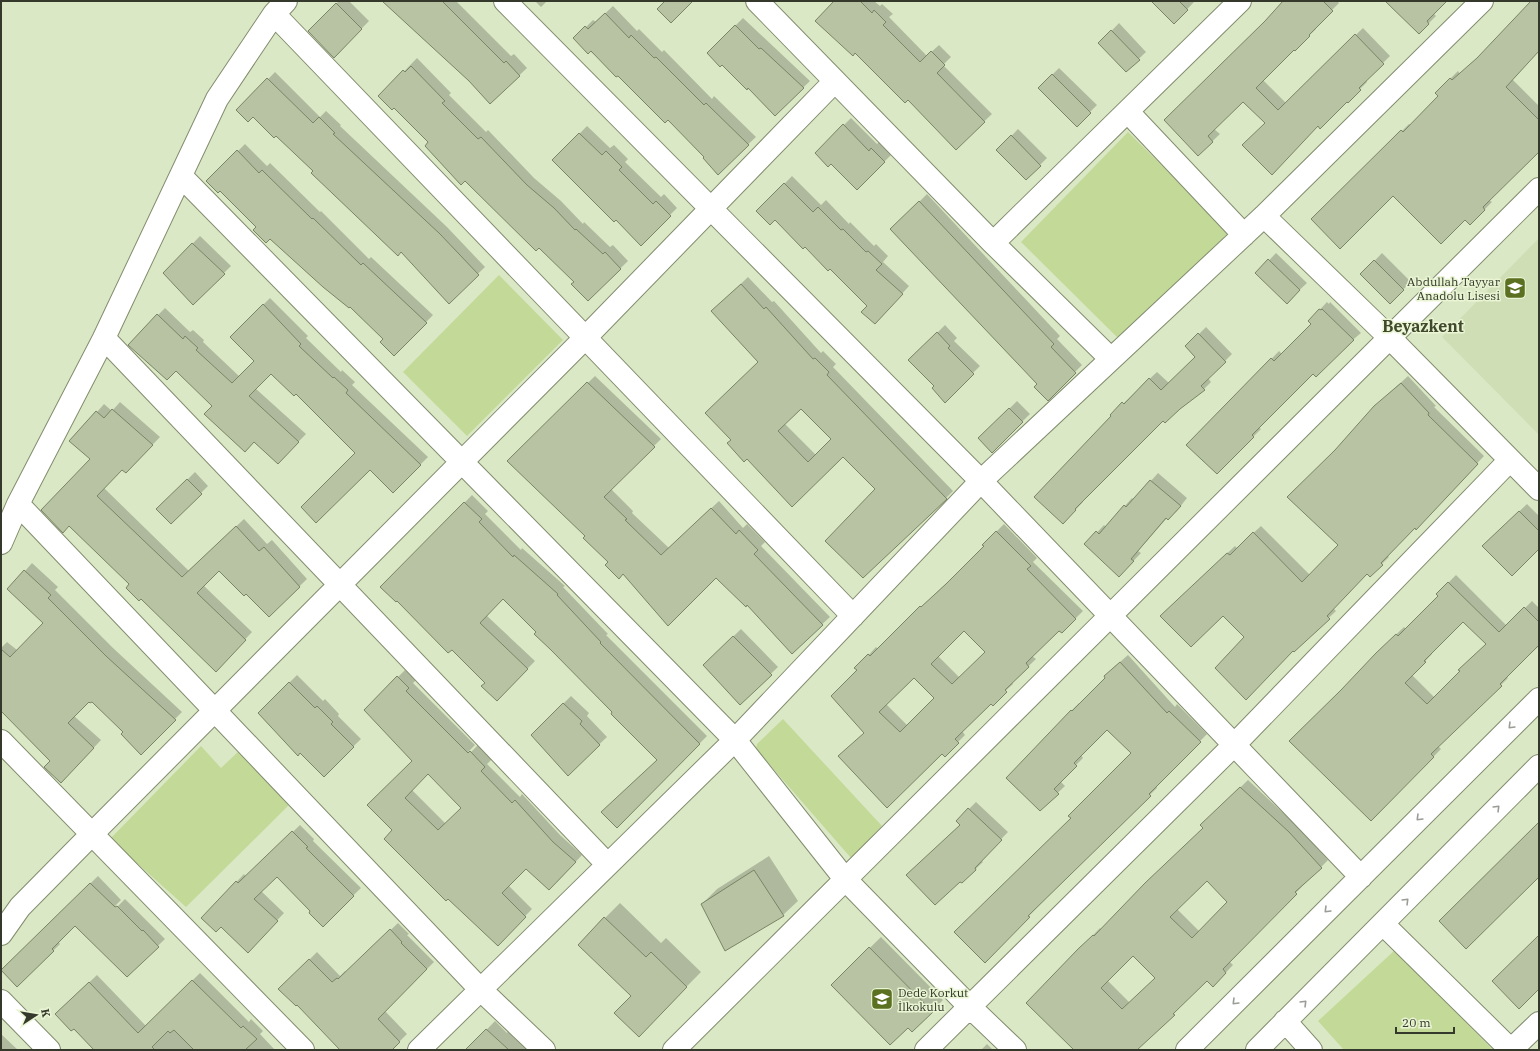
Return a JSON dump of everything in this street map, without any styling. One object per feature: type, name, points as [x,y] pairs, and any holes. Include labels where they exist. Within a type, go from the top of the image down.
[{"type":"street","points":[[505,1],[980,482],[1361,877]]},
{"type":"street","points":[[757,1],[993,243],[1112,359]]},
{"type":"street","points":[[993,243],[1240,1]]},
{"type":"street","points":[[419,1050],[735,740],[980,482],[1264,216],[1482,1]]},
{"type":"street","points":[[1,543],[18,504],[104,338],[217,99],[280,7],[586,337],[853,616]]},
{"type":"street","points":[[1,934],[20,907],[339,584],[586,337],[835,81]]},
{"type":"street","points":[[1128,112],[1244,235]]},
{"type":"street","points":[[181,176],[735,740],[845,879],[969,1006],[1015,1050]]},
{"type":"street","points":[[674,1050],[1539,189]]},
{"type":"street","points":[[1264,216],[1389,337],[1539,489]]},
{"type":"street","points":[[104,338],[607,864]]},
{"type":"street","points":[[926,1050],[1234,745],[1510,460]]},
{"type":"street","points":[[18,504],[480,989],[544,1050]]},
{"type":"street","points":[[1187,1050],[1539,699]]},
{"type":"street","points":[[1,741],[303,1050]]},
{"type":"street","points":[[1257,1050],[1539,766]]},
{"type":"street","points":[[1383,924],[1511,1050],[1539,1023]]},
{"type":"street","points":[[1,1001],[49,1050]]},
{"type":"street","points":[[1285,1022],[1311,1050]]},
{"type":"shaded area","points":[[1128,132],[1229,232],[1121,341],[1021,242]]},
{"type":"shaded area","name":"Abdullah Tayyar Anadolu Lisesi","points":[[1539,238],[1539,435],[1442,337]]},
{"type":"shaded area","points":[[499,275],[563,340],[467,436],[403,372]]},
{"type":"shaded area","points":[[783,719],[882,826],[851,858],[756,749],[757,744]]},
{"type":"shaded area","points":[[201,746],[221,768],[241,749],[290,804],[186,907],[110,839]]},
{"type":"shaded area","points":[[1395,950],[1493,1050],[1344,1050],[1318,1021]]},
{"type":"building","points":[[382,1],[442,1],[504,63],[506,61],[520,76],[490,104],[469,81]]},
{"type":"building","points":[[665,1],[693,1],[671,23],[657,9]]},
{"type":"building","points":[[834,1],[860,1],[872,13],[874,10],[886,22],[883,25],[920,62],[931,51],[945,65],[937,73],[985,122],[956,150],[908,100],[905,103],[855,53],[853,56],[815,21]]},
{"type":"building","points":[[1151,1],[1179,1],[1188,10],[1174,24]]},
{"type":"building","points":[[1283,1],[1323,1],[1333,11],[1295,51],[1294,50],[1256,88],[1278,110],[1355,34],[1384,64],[1359,88],[1361,90],[1348,103],[1347,102],[1320,129],[1318,126],[1272,175],[1242,145],[1265,123],[1243,102],[1208,136],[1213,142],[1198,156],[1164,120],[1265,21]]},
{"type":"building","points":[[1385,1],[1447,1],[1427,21],[1429,24],[1419,34]]},
{"type":"building","points":[[1531,1],[1539,1],[1539,51],[1506,87],[1539,120],[1539,152],[1483,207],[1485,210],[1470,225],[1465,220],[1441,244],[1393,196],[1340,249],[1311,219],[1401,130],[1403,132],[1438,96],[1435,93],[1450,78],[1452,80],[1477,58]]},
{"type":"building","points":[[336,3],[362,29],[334,58],[308,31]]},
{"type":"building","points":[[605,13],[629,38],[631,35],[654,58],[656,57],[704,105],[706,103],[749,145],[718,175],[703,158],[704,157],[668,120],[665,123],[618,76],[616,77],[591,51],[588,54],[573,38],[585,26],[588,29]]},
{"type":"building","points":[[735,25],[759,49],[761,48],[804,88],[775,116],[748,88],[747,90],[722,65],[720,67],[707,53]]},
{"type":"building","points":[[1111,30],[1140,60],[1126,72],[1098,43]]},
{"type":"building","points":[[411,66],[445,101],[442,103],[478,139],[481,137],[527,185],[554,208],[575,230],[576,229],[603,254],[605,252],[621,269],[588,301],[571,284],[574,282],[539,248],[536,251],[465,181],[461,185],[425,146],[428,142],[394,108],[392,110],[378,96],[403,70],[405,72]]},
{"type":"building","points":[[1052,74],[1091,113],[1077,127],[1038,88]]},
{"type":"building","points":[[267,78],[313,123],[319,117],[335,133],[333,134],[440,234],[479,275],[449,304],[401,252],[398,256],[311,173],[313,171],[276,136],[274,138],[253,117],[248,122],[236,110]]},
{"type":"building","points":[[843,124],[869,151],[871,148],[885,162],[857,190],[831,164],[828,167],[815,153]]},
{"type":"building","points":[[579,133],[602,155],[606,151],[622,167],[619,170],[653,204],[656,201],[671,216],[641,246],[616,220],[614,222],[552,160]]},
{"type":"building","points":[[1011,135],[1041,166],[1026,180],[996,150]]},
{"type":"building","points":[[237,150],[259,173],[262,170],[361,265],[363,263],[427,323],[394,356],[380,342],[383,339],[350,307],[349,308],[323,287],[270,239],[266,243],[253,230],[256,227],[220,191],[218,193],[206,181]]},
{"type":"building","points":[[784,183],[813,212],[818,207],[841,230],[843,229],[866,252],[868,251],[882,264],[876,270],[903,294],[875,324],[861,312],[867,306],[830,269],[828,271],[805,247],[803,249],[775,220],[770,225],[756,211]]},
{"type":"building","points":[[919,201],[1054,344],[1051,347],[1076,373],[1048,401],[1034,387],[1037,384],[890,229]]},
{"type":"building","points":[[192,243],[225,274],[193,305],[163,273]]},
{"type":"building","points":[[1268,259],[1300,290],[1287,304],[1255,273]]},
{"type":"building","points":[[1374,260],[1404,290],[1390,304],[1360,274]]},
{"type":"building","points":[[741,284],[764,309],[766,307],[813,359],[815,358],[829,372],[827,375],[947,499],[863,578],[825,541],[875,489],[843,457],[792,507],[747,459],[744,462],[727,443],[731,440],[705,413],[758,362],[711,311]],"holes":[[[801,409],[831,439],[808,462],[778,431]]]},
{"type":"building","points":[[263,304],[301,344],[299,346],[348,390],[346,393],[421,465],[393,493],[370,470],[316,523],[301,507],[355,453],[296,394],[294,396],[271,374],[249,396],[299,442],[278,464],[254,442],[245,452],[204,414],[212,406],[176,371],[167,380],[128,345],[157,314],[183,339],[185,336],[198,348],[196,350],[232,383],[254,361],[230,337]]},
{"type":"building","points":[[1319,309],[1322,309],[1354,340],[1316,377],[1313,374],[1252,435],[1254,437],[1217,474],[1186,445],[1271,358],[1274,361],[1311,324],[1308,321]]},
{"type":"building","points":[[937,332],[950,346],[948,348],[974,374],[945,403],[932,388],[934,386],[908,360]]},
{"type":"building","points":[[1198,333],[1226,362],[1201,386],[1205,390],[1180,409],[1165,423],[1163,421],[1075,509],[1076,510],[1063,524],[1034,497],[1111,416],[1110,415],[1122,402],[1124,404],[1149,378],[1161,390],[1195,357],[1185,346]]},
{"type":"building","points":[[587,382],[655,447],[604,497],[661,555],[711,508],[736,534],[739,530],[758,550],[754,554],[823,625],[792,654],[747,605],[746,607],[716,578],[668,626],[623,574],[619,579],[605,565],[608,562],[583,538],[585,536],[507,461]]},
{"type":"building","points":[[1401,383],[1429,413],[1428,415],[1478,464],[1416,530],[1415,528],[1381,563],[1383,565],[1370,577],[1367,574],[1327,616],[1330,619],[1294,652],[1293,651],[1246,700],[1215,668],[1244,637],[1223,616],[1191,647],[1160,616],[1227,553],[1230,555],[1253,532],[1302,582],[1338,545],[1287,497],[1335,450],[1374,406]]},
{"type":"building","points":[[1009,408],[1023,422],[992,453],[978,438]]},
{"type":"building","points":[[112,409],[153,445],[126,473],[122,470],[97,496],[182,577],[236,526],[259,551],[264,547],[300,587],[269,617],[246,594],[244,596],[219,571],[197,593],[246,640],[216,672],[141,599],[139,601],[126,588],[129,584],[69,526],[63,533],[41,510],[90,459],[69,441],[96,411],[104,418]]},
{"type":"building","points":[[187,479],[202,494],[171,524],[156,509]]},
{"type":"building","points":[[1150,480],[1181,506],[1168,520],[1166,518],[1131,559],[1134,561],[1119,577],[1084,544],[1096,531],[1099,534],[1124,505],[1126,507]]},
{"type":"building","points":[[464,502],[482,519],[479,522],[513,557],[514,555],[558,594],[557,595],[601,642],[600,643],[700,744],[617,828],[601,812],[657,760],[611,714],[612,712],[534,634],[536,632],[503,599],[480,623],[528,669],[497,701],[481,686],[485,683],[452,650],[448,653],[397,601],[396,602],[380,587]]},
{"type":"building","points":[[1519,511],[1539,531],[1539,549],[1512,576],[1482,546]]},
{"type":"building","points":[[996,531],[1031,566],[1027,569],[1076,619],[1062,633],[1059,631],[1026,663],[1029,667],[1005,690],[1007,692],[993,706],[991,704],[955,739],[959,743],[945,757],[942,754],[887,808],[838,756],[864,733],[831,696],[857,670],[854,668],[868,654],[870,656],[920,606],[921,607],[946,584],[984,546],[982,545]],"holes":[[[964,631],[985,652],[952,684],[931,664]],[[914,678],[934,698],[900,732],[879,712]]]},
{"type":"building","points":[[24,570],[51,595],[48,598],[106,656],[176,720],[141,755],[121,734],[123,732],[92,702],[89,702],[68,723],[94,748],[61,783],[44,767],[50,761],[1,711],[1,649],[10,657],[43,623],[7,589]]},
{"type":"building","points":[[1448,582],[1499,632],[1524,607],[1539,622],[1539,645],[1500,684],[1502,686],[1431,754],[1434,757],[1371,821],[1289,741],[1376,653],[1396,634],[1398,636],[1438,596],[1436,594]],"holes":[[[1463,622],[1486,644],[1458,670],[1460,671],[1427,704],[1405,683],[1426,662],[1424,661]]]},
{"type":"building","points":[[733,636],[772,675],[740,705],[703,665]]},
{"type":"building","points":[[1120,662],[1167,713],[1169,711],[1201,742],[1149,794],[1151,796],[1028,916],[1030,917],[985,963],[954,932],[1071,818],[1068,816],[1131,753],[1107,730],[1074,763],[1077,766],[1054,789],[1059,794],[1040,811],[1006,778],[1071,710],[1072,711],[1105,678],[1104,676]]},
{"type":"building","points":[[397,676],[409,688],[406,691],[468,753],[470,751],[485,767],[481,771],[512,803],[515,800],[553,842],[576,862],[549,890],[526,869],[502,893],[526,917],[498,946],[448,899],[446,901],[384,839],[392,830],[367,805],[412,761],[364,710]],"holes":[[[428,774],[461,808],[438,830],[405,798]]]},
{"type":"building","points":[[289,682],[315,708],[317,706],[333,722],[331,724],[354,747],[324,777],[300,753],[298,756],[258,713]]},
{"type":"building","points":[[563,703],[582,721],[580,724],[600,745],[568,776],[531,735]]},
{"type":"building","points":[[1240,787],[1289,832],[1322,868],[1295,892],[1297,894],[1223,969],[1226,973],[1213,987],[1207,981],[1173,1014],[1175,1015],[1137,1050],[1074,1050],[1026,1003],[1078,949],[1093,935],[1094,936],[1145,883],[1203,828],[1200,825]],"holes":[[[1207,881],[1227,902],[1192,938],[1170,917]],[[1133,956],[1155,978],[1122,1009],[1101,988]]]},
{"type":"building","points":[[968,808],[1002,840],[975,868],[976,870],[962,883],[960,882],[935,905],[906,875],[960,825],[956,821]]},
{"type":"building","points":[[1539,822],[1539,877],[1466,949],[1439,921]]},
{"type":"building","points":[[292,831],[308,847],[306,848],[354,896],[323,927],[309,913],[310,911],[277,877],[254,899],[278,921],[248,953],[221,927],[216,932],[201,918],[236,881],[238,883]]},
{"type":"building","points":[[754,870],[784,916],[725,951],[701,904]]},
{"type":"building","points":[[90,883],[115,907],[117,906],[142,931],[143,930],[159,947],[127,977],[75,926],[52,949],[54,951],[17,987],[1,970]]},
{"type":"building","points":[[604,917],[646,957],[651,952],[687,987],[639,1037],[614,1013],[631,996],[578,945]]},
{"type":"building","points":[[390,929],[402,942],[401,943],[427,969],[378,1019],[400,1042],[392,1050],[340,1050],[297,1005],[296,1006],[278,989],[309,959],[332,982],[337,978],[338,979]]},
{"type":"building","points":[[1539,935],[1539,989],[1519,1009],[1492,981]]},
{"type":"building","name":"Dede Korkut İlkokulu","points":[[869,947],[933,1012],[912,1032],[908,1028],[890,1045],[831,985]]},
{"type":"building","points":[[192,980],[241,1028],[243,1026],[257,1039],[245,1050],[194,1050],[174,1030],[170,1033],[168,1031],[152,1047],[155,1050],[94,1050],[74,1029],[71,1031],[55,1014],[89,982],[138,1033]]},
{"type":"building","points":[[486,1029],[509,1050],[465,1050]]},
{"type":"place","name":"Abdullah Tayyar Anadolu Lisesi","points":[[1515,288]]},
{"type":"place","name":"Dede Korkut İlkokulu","points":[[882,999]]},
{"type":"district","name":"Beyazkent","points":[[1423,326]]}]
